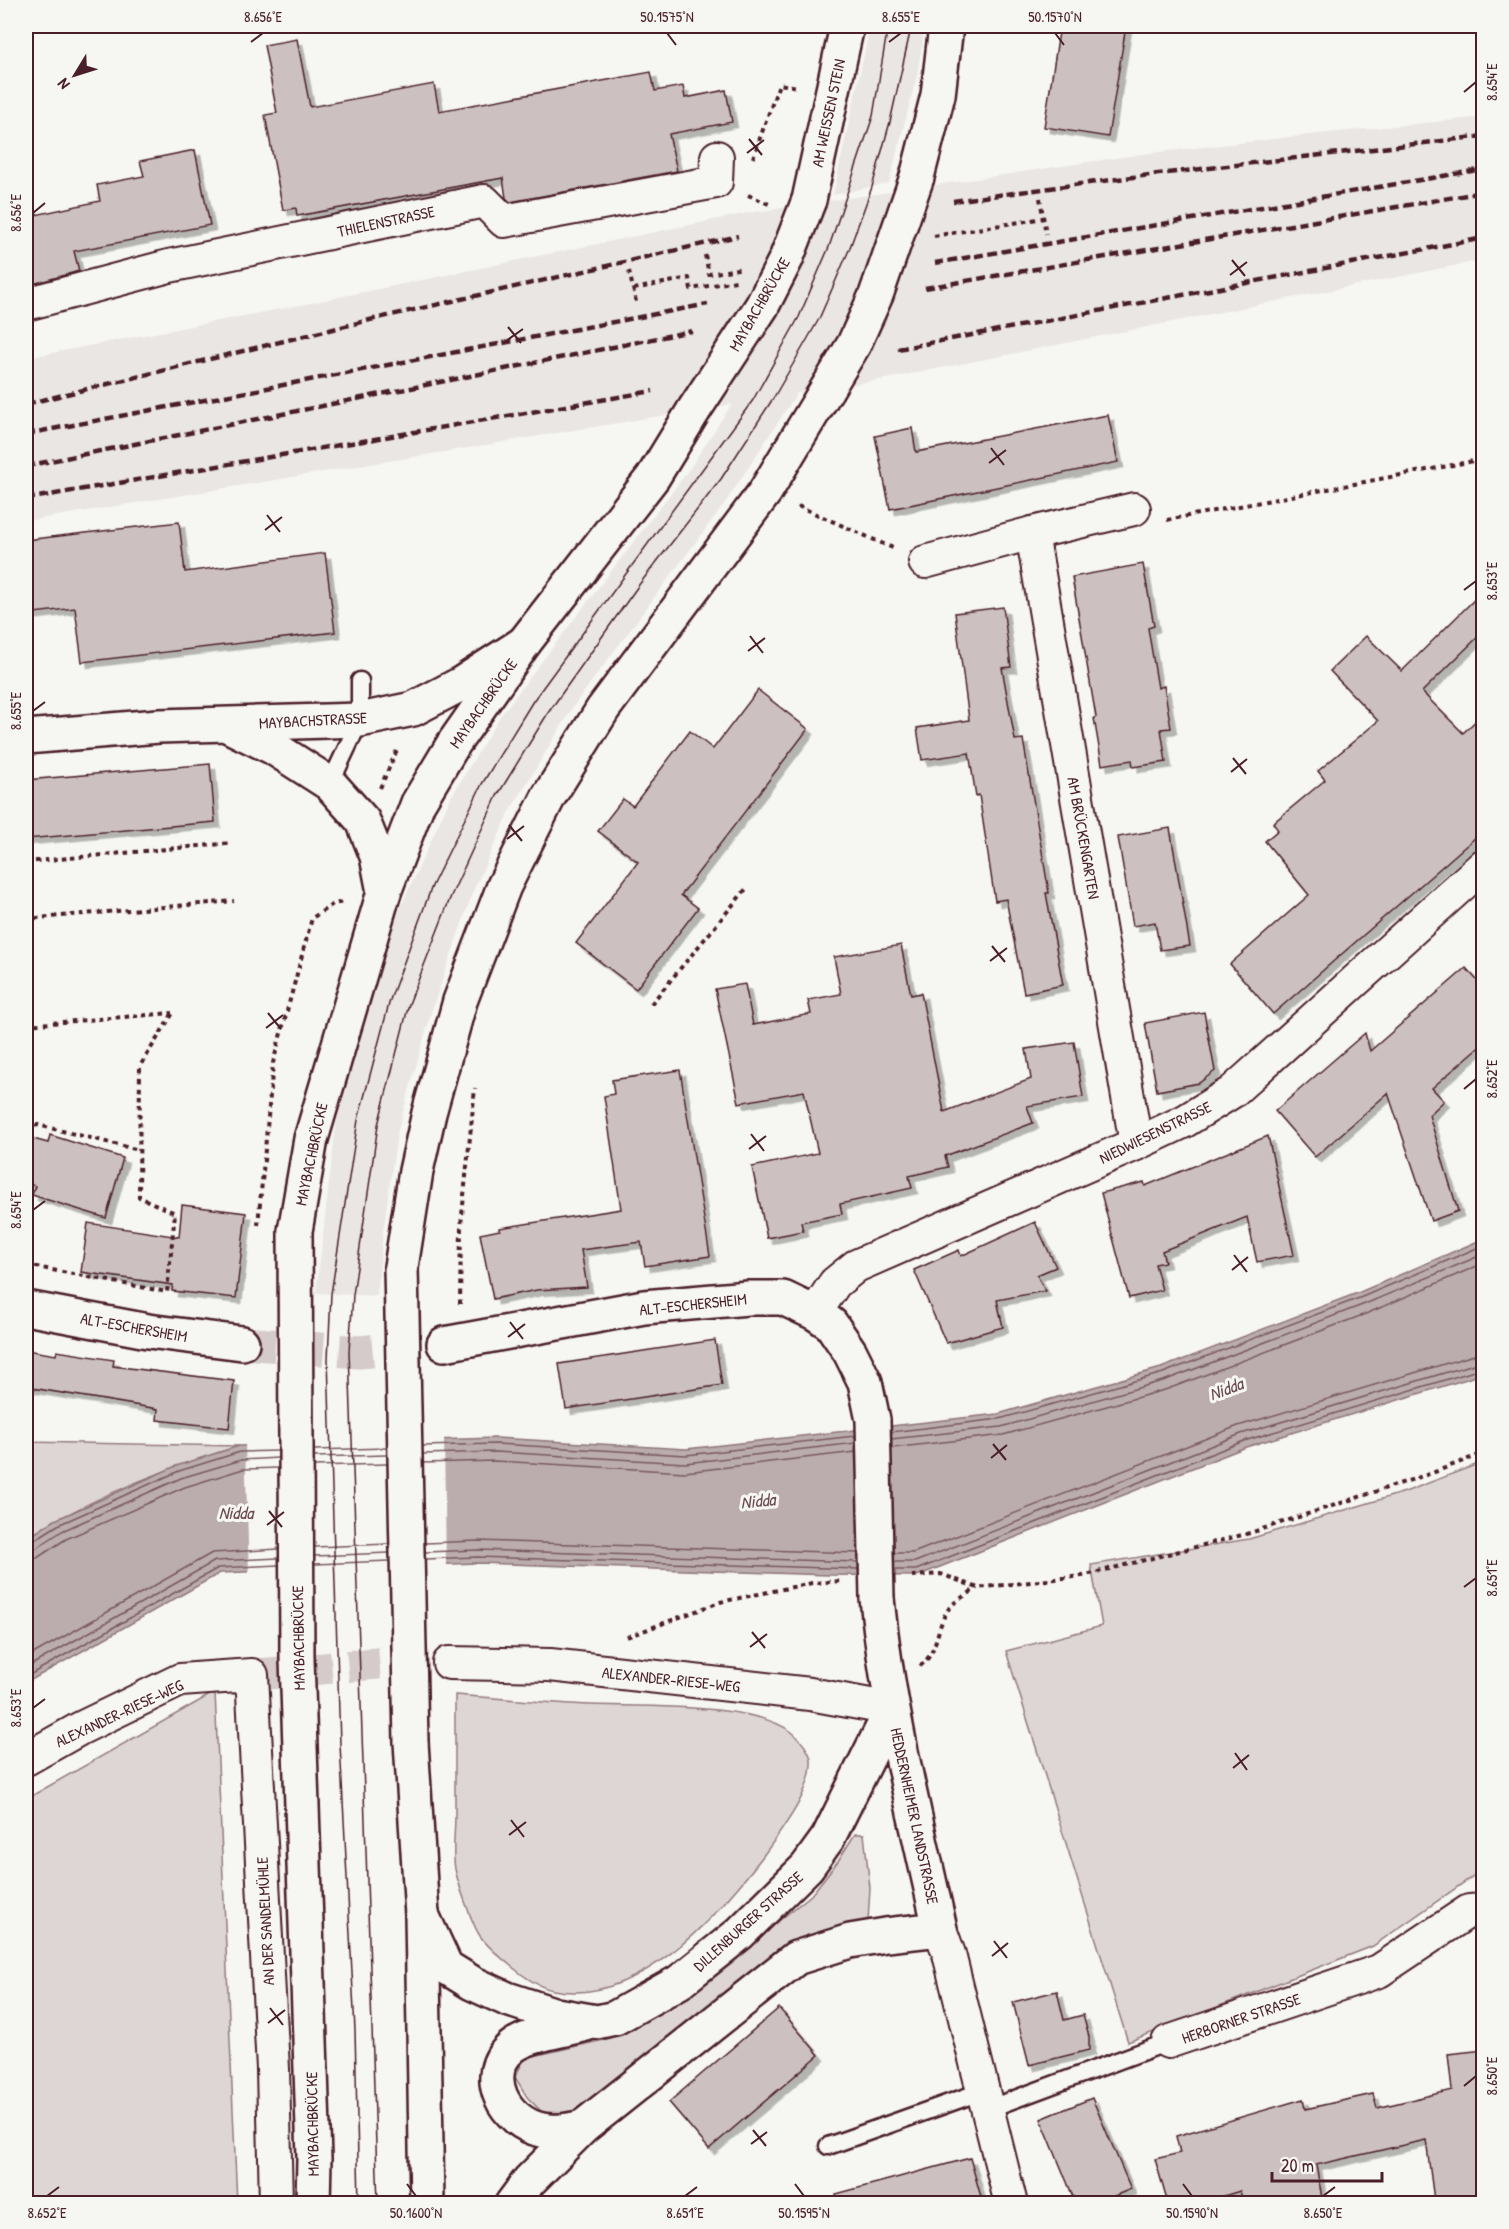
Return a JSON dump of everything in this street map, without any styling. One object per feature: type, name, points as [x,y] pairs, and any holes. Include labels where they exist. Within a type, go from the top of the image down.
[{"type":"main road","name":"AM WEISSEN STEIN","points":[[809,200],[847,26]]},
{"type":"main road","name":"DILLENBURGER STRASSE","points":[[427,2204],[422,1915],[411,1742],[401,1267],[416,1171],[429,1113],[460,1000],[504,886],[549,795],[603,709],[765,492],[854,344],[876,295],[917,177],[938,95],[946,26]]},
{"type":"main road","name":"MAYBACHBRÜCKE","points":[[313,2204],[314,2158],[297,1659],[295,1231],[311,1139],[384,892],[418,803],[454,742],[524,643],[652,477],[762,306],[786,259],[809,200]]},
{"type":"main road","name":"MAYBACHSTRASSE","points":[[26,737],[159,726],[360,720],[413,709],[459,685],[524,643]]},
{"type":"main road","name":"MAYBACHSTRASSE","points":[[226,725],[274,748],[330,784],[363,821],[377,856],[384,892]]},
{"type":"main road","name":"ALT-ESCHERSHEIM","points":[[444,1344],[644,1307],[738,1299],[783,1298],[815,1313],[831,1324],[850,1352],[865,1382],[873,1420]]},
{"type":"main road","name":"ALT-ESCHERSHEIM","points":[[26,1308],[148,1331],[242,1343]]},
{"type":"main road","name":"HEDDERNHEIMER LANDSTRASSE","points":[[873,1420],[877,1598],[882,1654],[940,1929]]},
{"type":"main road","name":"DILLENBURGER STRASSE","points":[[422,1915],[446,1967],[472,1983],[507,1999],[556,2015],[597,2022],[615,2018],[679,1982],[738,1934],[807,1867],[828,1838],[892,1708]]},
{"type":"main road","points":[[512,2204],[529,2181],[583,2127],[795,1958],[850,1941],[940,1929]]},
{"type":"main road","points":[[583,2127],[559,2132],[541,2130],[516,2118],[500,2097],[496,2083],[498,2066],[518,2043],[528,2038],[597,2022]]},
{"type":"street","name":"THIELENSTRASSE","points":[[26,304],[169,266],[484,201],[504,221],[716,182],[717,157]]},
{"type":"street","points":[[914,558],[1134,509]]},
{"type":"street","name":"AM BRÜCKENGARTEN","points":[[1032,533],[1136,1144]]},
{"type":"street","name":"NIEDWIESENSTRASSE","points":[[815,1313],[835,1283],[855,1266],[1136,1144],[1185,1121],[1232,1092],[1484,865]]},
{"type":"street","name":"ALEXANDER-RIESE-WEG","points":[[449,1663],[550,1665],[810,1694],[892,1708]]},
{"type":"street","name":"ALEXANDER-RIESE-WEG","points":[[26,1759],[81,1728],[180,1680],[252,1675]]},
{"type":"street","name":"AN DER SANDELMÜHLE","points":[[252,1675],[273,2069],[276,2204]]},
{"type":"street","name":"HERBORNER STRASSE","points":[[1168,2042],[1379,1971],[1469,1911],[1484,1910]]},
{"type":"street","name":"HEDDERNHEIMER LANDSTRASSE","points":[[940,1929],[949,1953],[1011,2204]]},
{"type":"lane","points":[[330,784],[360,720],[360,681]]},
{"type":"lane","name":"HERBORNER STRASSE","points":[[828,2146],[985,2100],[1168,2042]]},
{"type":"path","points":[[760,138],[779,84],[800,87]]},
{"type":"path","points":[[740,192],[763,201]]},
{"type":"path","points":[[1040,198],[1046,234]]},
{"type":"path","points":[[933,236],[1044,218]]},
{"type":"path","points":[[705,255],[709,274],[744,268]]},
{"type":"path","points":[[630,271],[637,306]]},
{"type":"path","points":[[634,289],[689,278],[691,289],[737,281]]},
{"type":"path","points":[[1134,509],[1156,522],[1484,459]]},
{"type":"path","points":[[789,502],[914,558]]},
{"type":"path","points":[[379,790],[401,740]]},
{"type":"path","points":[[26,862],[232,843]]},
{"type":"path","points":[[651,1004],[746,888]]},
{"type":"path","points":[[26,919],[234,901]]},
{"type":"path","points":[[259,1233],[257,1222],[273,1063],[312,918],[333,904]]},
{"type":"path","points":[[26,1025],[173,1013],[140,1066],[139,1197],[175,1213],[167,1292],[26,1265]]},
{"type":"path","points":[[460,1308],[461,1225],[475,1084]]},
{"type":"path","points":[[26,1128],[38,1125],[139,1150]]},
{"type":"path","points":[[1130,1563],[1250,1533],[1432,1473],[1484,1453]]},
{"type":"path","points":[[915,1670],[929,1660],[942,1621],[952,1605],[978,1588]]},
{"type":"shaded area","points":[[869,26],[925,26],[917,75],[889,183],[833,195],[866,46]]},
{"type":"shaded area","points":[[1483,117],[1483,260],[885,379],[797,393],[727,500],[574,705],[510,811],[474,889],[433,1006],[397,1133],[383,1231],[377,1296],[316,1293],[336,1126],[367,1000],[394,922],[450,799],[501,715],[688,471],[732,404],[26,521],[26,358],[306,304],[748,213],[1143,154]]},
{"type":"shaded area","points":[[26,1442],[239,1446],[129,1485],[76,1510],[26,1539]]},
{"type":"shaded area","points":[[1483,1462],[1483,1869],[1373,1946],[1128,2042],[1006,1651],[1102,1626],[1091,1565],[1249,1539],[1405,1492]]},
{"type":"shaded area","points":[[215,1692],[237,2203],[26,2203],[26,1799]]},
{"type":"shaded area","points":[[455,1695],[574,1704],[696,1708],[752,1716],[775,1723],[793,1733],[804,1745],[811,1760],[807,1785],[794,1811],[744,1880],[723,1905],[673,1952],[645,1971],[615,1985],[585,1992],[553,1990],[526,1977],[487,1944],[477,1930],[462,1893],[454,1856]]},
{"type":"shaded area","points":[[855,1834],[864,1834],[870,1888],[868,1921],[847,1927],[635,2066],[571,2113],[542,2112],[527,2097],[515,2077],[525,2058],[608,2039],[699,1989],[734,1962],[811,1895],[838,1861]]},
{"type":"water","name":"Nidda","points":[[1483,1239],[1483,1374],[1246,1447],[917,1576],[477,1563],[220,1573],[26,1683],[26,1539],[55,1520],[176,1466],[239,1446],[496,1438],[686,1449],[998,1414],[1161,1368],[1360,1292]]},
{"type":"pier","points":[[444,1437],[446,1568],[249,1575],[245,1443]]},
{"type":"building","points":[[1060,26],[1126,26],[1108,137],[1044,127]]},
{"type":"building","points":[[297,39],[310,107],[434,84],[439,111],[651,72],[655,91],[683,86],[685,98],[726,90],[732,122],[669,134],[677,171],[510,202],[506,198],[503,178],[297,216],[296,208],[283,210],[265,115],[277,113],[264,45]]},
{"type":"building","points":[[195,150],[210,225],[74,251],[79,271],[26,286],[26,217],[100,201],[97,185],[144,176],[140,161]]},
{"type":"building","points":[[1108,415],[1118,462],[890,509],[875,436],[912,428],[916,452]]},
{"type":"building","points":[[179,522],[185,572],[325,553],[335,632],[82,662],[75,608],[26,614],[26,540]]},
{"type":"building","points":[[1143,564],[1154,626],[1148,628],[1158,688],[1164,686],[1171,728],[1161,729],[1166,762],[1133,767],[1132,760],[1102,765],[1072,577]]},
{"type":"building","points":[[1484,590],[1484,631],[1422,692],[1463,733],[1484,713],[1484,830],[1273,1014],[1230,964],[1309,895],[1265,841],[1278,830],[1273,823],[1325,780],[1318,771],[1378,721],[1330,671],[1366,636],[1402,671]]},
{"type":"building","points":[[1003,607],[1011,667],[1002,668],[1015,740],[1023,739],[1049,893],[1046,893],[1063,985],[1024,993],[1006,899],[995,901],[979,795],[976,796],[969,753],[922,760],[917,728],[969,720],[955,613]]},
{"type":"building","points":[[758,690],[808,729],[681,895],[698,908],[636,989],[576,943],[638,862],[598,831],[623,799],[633,806],[690,731],[713,749]]},
{"type":"building","points":[[210,764],[215,822],[26,839],[26,780]]},
{"type":"building","points":[[1170,828],[1190,946],[1160,950],[1155,922],[1133,926],[1118,837]]},
{"type":"building","points":[[901,945],[911,995],[921,993],[944,1112],[1031,1079],[1026,1049],[1074,1042],[1083,1097],[1027,1106],[1033,1123],[945,1156],[948,1167],[909,1176],[912,1188],[840,1204],[842,1214],[801,1222],[803,1231],[767,1238],[752,1167],[818,1153],[804,1091],[739,1103],[715,989],[745,984],[753,1025],[811,1014],[808,1000],[841,994],[834,957]]},
{"type":"building","points":[[1466,968],[1484,988],[1484,1043],[1432,1088],[1444,1101],[1429,1115],[1458,1211],[1431,1221],[1388,1093],[1315,1157],[1275,1111],[1365,1033],[1370,1051]]},
{"type":"building","points":[[1204,1012],[1215,1071],[1199,1083],[1157,1091],[1145,1023]]},
{"type":"building","points":[[680,1070],[710,1256],[645,1266],[641,1242],[581,1250],[587,1287],[537,1290],[493,1299],[480,1234],[500,1230],[499,1228],[621,1209],[604,1096],[614,1094],[612,1080]]},
{"type":"building","points":[[50,1135],[123,1158],[106,1218],[32,1195],[35,1186],[26,1183],[26,1137],[48,1143]]},
{"type":"building","points":[[1268,1136],[1294,1255],[1257,1262],[1247,1217],[1162,1251],[1165,1262],[1155,1264],[1162,1290],[1129,1298],[1101,1193],[1144,1182],[1145,1186]]},
{"type":"building","points":[[182,1205],[246,1213],[236,1298],[172,1291],[173,1285],[81,1272],[88,1223],[179,1237]]},
{"type":"building","points":[[1035,1222],[1056,1267],[1037,1275],[1045,1291],[997,1300],[1003,1327],[946,1343],[914,1270],[959,1250],[961,1256]]},
{"type":"building","points":[[715,1340],[722,1385],[566,1409],[559,1364]]},
{"type":"building","points":[[26,1350],[56,1355],[57,1351],[114,1360],[113,1366],[234,1381],[229,1428],[157,1420],[158,1409],[26,1387]]},
{"type":"building","points":[[1057,1991],[1064,2020],[1083,2015],[1089,2037],[1089,2050],[1029,2065],[1013,2002]]},
{"type":"building","points":[[779,2008],[819,2055],[709,2149],[669,2102]]},
{"type":"building","points":[[1484,2050],[1484,2194],[1434,2200],[1426,2140],[1316,2165],[1323,2204],[1244,2204],[1240,2191],[1198,2204],[1168,2204],[1155,2159],[1180,2153],[1176,2136],[1303,2099],[1305,2109],[1373,2094],[1377,2108],[1452,2090],[1448,2054]]},
{"type":"building","points":[[1092,2098],[1131,2189],[1095,2204],[1076,2204],[1041,2119]]},
{"type":"building","points":[[970,2158],[983,2204],[837,2204],[836,2194]]},
{"type":"tunnel","points":[[242,1343],[359,1352],[444,1344]]},
{"type":"tunnel","points":[[252,1675],[393,1662],[449,1663]]},
{"type":"tram line","points":[[359,2204],[355,2030],[340,1744],[328,1359],[331,1294],[358,1120],[390,1000],[432,886],[482,784],[533,701],[753,400],[799,317],[829,247],[873,116],[888,26]]},
{"type":"tram line","points":[[378,2204],[349,1351],[353,1295],[378,1125],[409,1004],[451,896],[497,796],[548,713],[638,586],[721,479],[774,397],[819,319],[849,250],[872,187],[890,122],[910,26]]},
{"type":"railway","points":[[953,201],[1133,177],[1484,136]]},
{"type":"railway","points":[[935,263],[1484,169]]},
{"type":"railway","points":[[925,288],[1484,192]]},
{"type":"railway","points":[[26,404],[374,319],[738,236]]},
{"type":"railway","points":[[898,349],[1484,238]]},
{"type":"railway","points":[[26,434],[708,304]]},
{"type":"railway","points":[[26,466],[692,331]]},
{"type":"railway","points":[[26,499],[653,391]]}]
